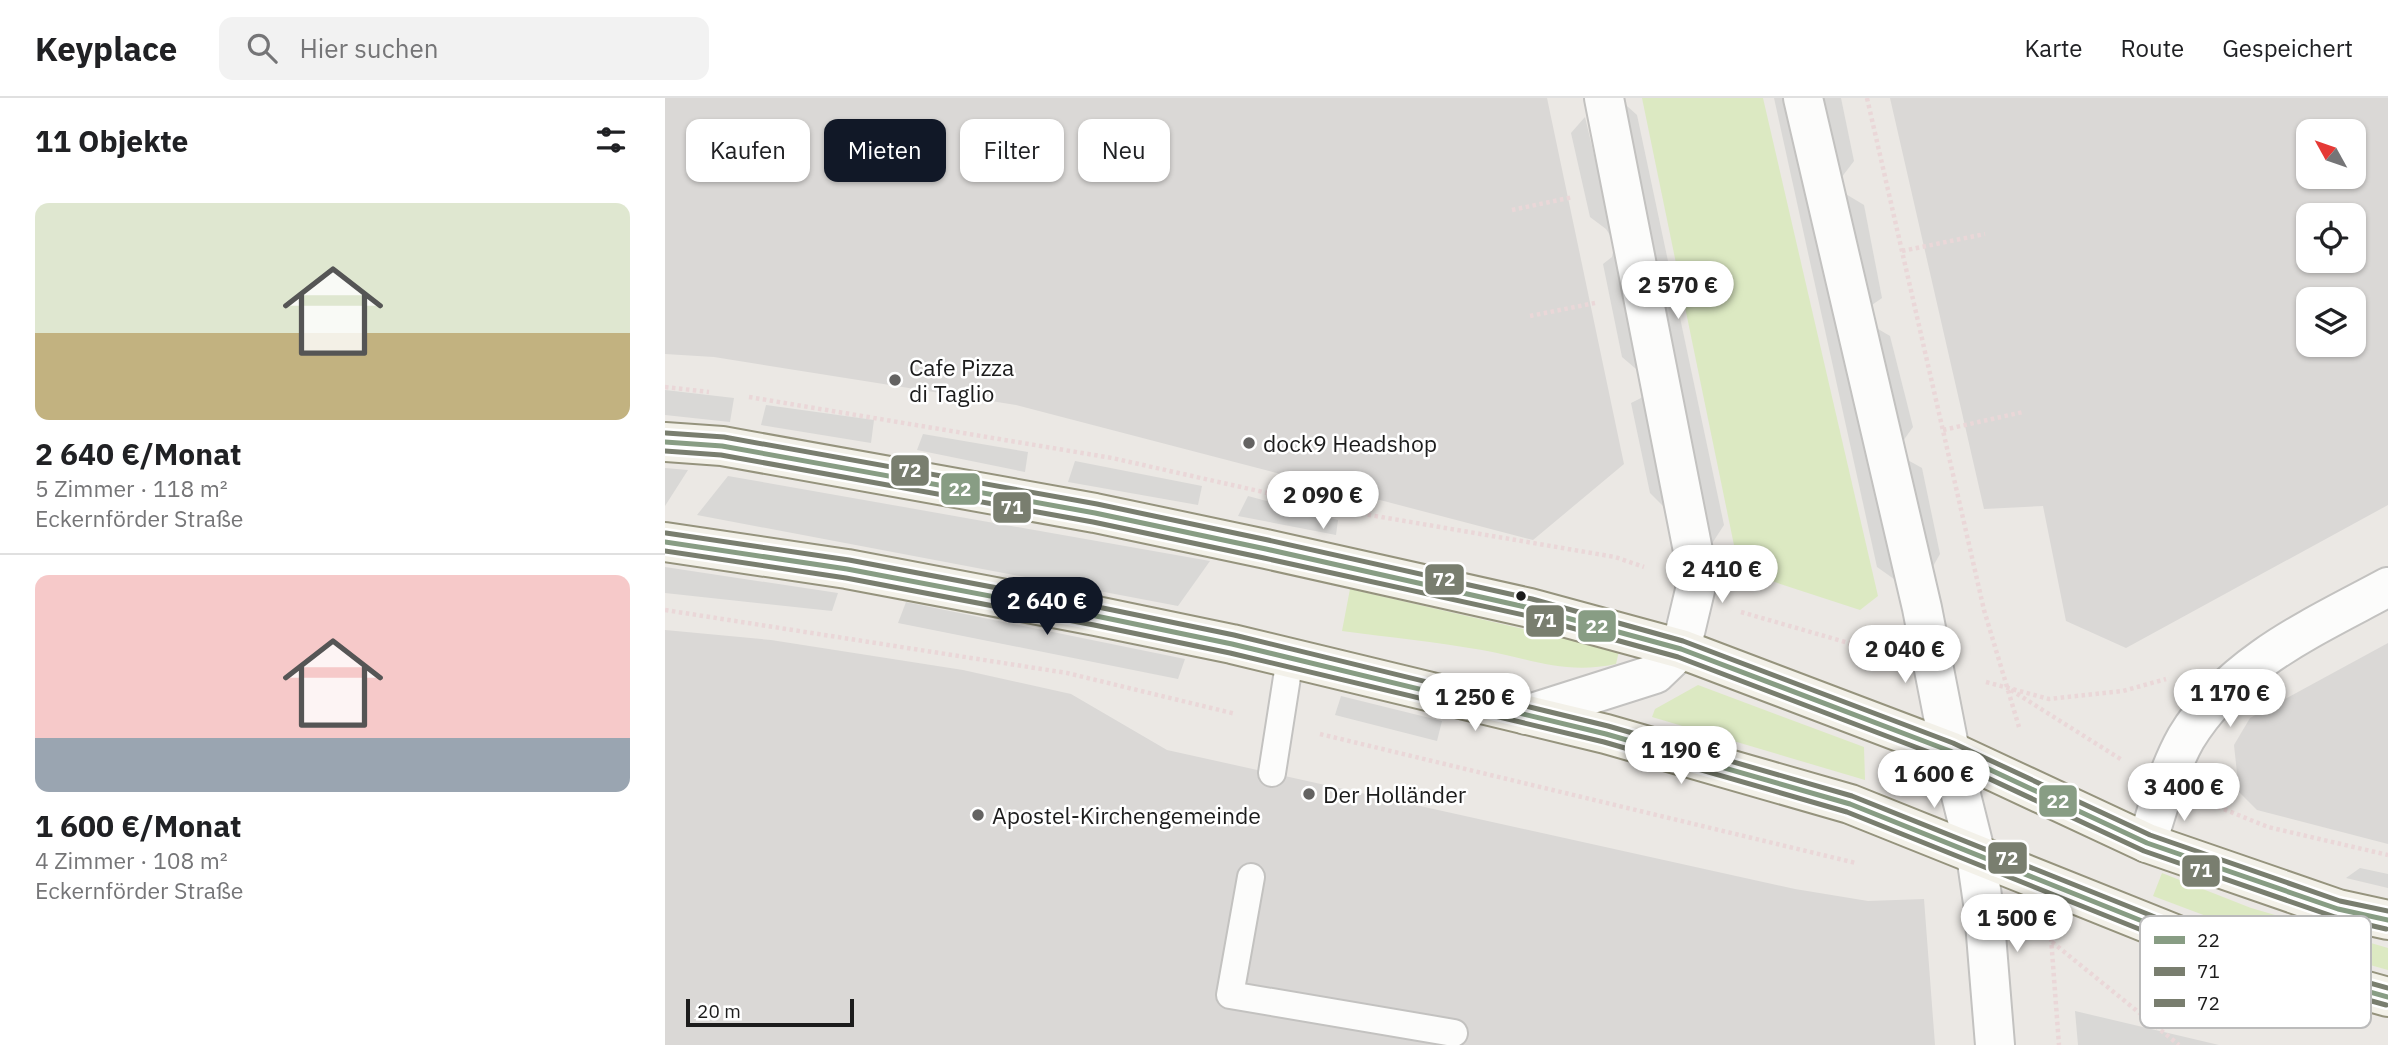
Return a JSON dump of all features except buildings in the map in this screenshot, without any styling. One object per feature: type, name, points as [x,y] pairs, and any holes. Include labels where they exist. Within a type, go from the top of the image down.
[{"type":"main road","points":[[665,442],[722,446],[1095,513],[1530,608],[1681,649],[1950,751],[2147,843],[2338,909],[2370,916]]},
{"type":"main road","points":[[665,542],[848,569],[1096,616],[1290,658],[1607,734],[1850,804],[2140,920]]},
{"type":"main road","points":[[2371,992],[2388,997]]},
{"type":"street","points":[[1526,715],[1655,674],[1681,649],[1696,586],[1694,556],[1604,98]]},
{"type":"street","points":[[1803,98],[1922,608],[1950,751],[1976,855],[1984,910],[1995,1045]]},
{"type":"street","points":[[2147,843],[2165,786],[2186,738],[2219,694],[2270,652],[2388,587]]},
{"type":"lane","points":[[1272,773],[1290,658]]},
{"type":"lane","points":[[1251,877],[1230,995],[1454,1033]]},
{"type":"path","points":[[1867,98],[2004,686],[2165,786],[2267,827],[2388,855]]},
{"type":"path","points":[[1512,210],[1574,196]]},
{"type":"path","points":[[1902,251],[1985,234]]},
{"type":"path","points":[[1530,316],[1599,302]]},
{"type":"path","points":[[1943,430],[2023,412]]},
{"type":"path","points":[[665,610],[1067,673],[1858,863]]},
{"type":"path","points":[[2004,686],[2049,699],[2123,691],[2174,677]]},
{"type":"path","points":[[1984,910],[2051,942],[2140,1014]]},
{"type":"path","points":[[2051,942],[2059,1045]]},
{"type":"path","points":[[2158,1028],[2179,1045]]},
{"type":"shaded area","points":[[665,98],[1547,98],[1624,464],[1533,540],[1016,405],[714,357],[665,354]]},
{"type":"shaded area","points":[[1618,98],[1637,115],[1724,525],[1711,545]]},
{"type":"shaded area","points":[[1774,98],[1790,98],[1901,584],[1877,567]]},
{"type":"shaded area","points":[[1823,98],[1841,98],[1854,161],[1841,178]]},
{"type":"shaded area","points":[[1890,98],[2388,98],[2388,505],[2126,648],[2066,621],[2043,506],[1984,509]]},
{"type":"shaded area","points":[[1585,117],[1615,243],[1606,229],[1590,217],[1571,133]]},
{"type":"shaded area","points":[[1844,193],[1864,205],[1882,298],[1869,307]]},
{"type":"shaded area","points":[[1615,243],[1642,374],[1622,357],[1603,264],[1612,257]]},
{"type":"shaded area","points":[[1873,326],[1890,336],[1913,427],[1903,441]]},
{"type":"shaded area","points":[[1647,387],[1675,518],[1650,493],[1631,403],[1641,398]]},
{"type":"shaded area","points":[[665,390],[734,398],[730,422],[665,415]]},
{"type":"shaded area","points":[[766,405],[874,420],[871,443],[761,425]]},
{"type":"shaded area","points":[[923,434],[1028,452],[1025,472],[917,450]]},
{"type":"shaded area","points":[[1904,458],[1922,468],[1940,554],[1928,575]]},
{"type":"shaded area","points":[[1075,461],[1202,486],[1198,505],[1068,482]]},
{"type":"shaded area","points":[[665,468],[688,470],[665,506]]},
{"type":"shaded area","points":[[728,476],[1210,561],[1178,606],[697,515]]},
{"type":"shaded area","points":[[1248,496],[1338,520],[1336,535],[1238,516]]},
{"type":"shaded area","points":[[665,567],[838,593],[832,611],[665,593]]},
{"type":"shaded area","points":[[906,602],[1185,659],[1178,679],[898,623]]},
{"type":"shaded area","points":[[665,630],[771,640],[963,670],[1071,694],[1167,750],[1795,889],[1868,901],[1924,899],[1935,1045],[665,1045]]},
{"type":"shaded area","points":[[2388,643],[2388,844],[2257,810],[2239,792],[2234,745],[2250,718]]},
{"type":"shaded area","points":[[1341,696],[1442,721],[1437,741],[1335,715]]},
{"type":"shaded area","points":[[2360,868],[2388,874],[2388,888],[2346,878]]},
{"type":"shaded area","points":[[2075,1011],[2219,1045],[2078,1045]]},
{"type":"green space","points":[[1642,98],[1763,98],[1878,596],[1860,610],[1750,574],[1735,550]]},
{"type":"green space","points":[[1350,589],[1619,651],[1616,664],[1564,667],[1465,647],[1342,631]]},
{"type":"green space","points":[[1698,685],[1864,747],[1865,780],[1652,717],[1655,709]]},
{"type":"green space","points":[[2162,873],[2278,916],[2206,916],[2153,896]]},
{"type":"green space","points":[[2371,943],[2388,948],[2388,970],[2371,965]]},
{"type":"transit line","name":"72","points":[[666,433],[724,437],[1097,504],[1532,599],[1683,641],[1953,743],[2150,835],[2340,901],[2388,911]]},
{"type":"transit line","name":"22","points":[[665,442],[722,446],[1095,513],[1530,608],[1681,649],[1950,751],[2147,843],[2338,909],[2370,916]]},
{"type":"transit line","name":"71","points":[[665,451],[721,455],[1093,522],[1528,616],[1678,657],[1947,759],[2144,851],[2332,916]]},
{"type":"transit line","name":"72","points":[[666,533],[849,560],[1098,607],[1234,635],[1608,726],[1852,796],[2152,916]]},
{"type":"transit line","name":"22","points":[[665,542],[847,569],[1096,616],[1232,644],[1606,734],[1850,804],[2140,920]]},
{"type":"transit line","name":"71","points":[[665,551],[846,578],[1094,625],[1230,653],[1604,742],[1847,812],[2140,929]]},
{"type":"transit line","name":"22","points":[[2371,916],[2388,920]]},
{"type":"transit line","name":"71","points":[[2371,925],[2386,929]]},
{"type":"transit line","name":"72","points":[[2371,983],[2388,988]]},
{"type":"transit line","name":"22","points":[[2371,992],[2388,997]]},
{"type":"transit line","name":"71","points":[[2371,1001],[2386,1005]]},
{"type":"place","name":"Cafe Pizza di Taglio","points":[[895,380]]},
{"type":"place","name":"dock9 Headshop","points":[[1249,443]]},
{"type":"place","name":"Der Holländer","points":[[1309,794]]},
{"type":"place","name":"Apostel-Kirchengemeinde","points":[[978,815]]}]
